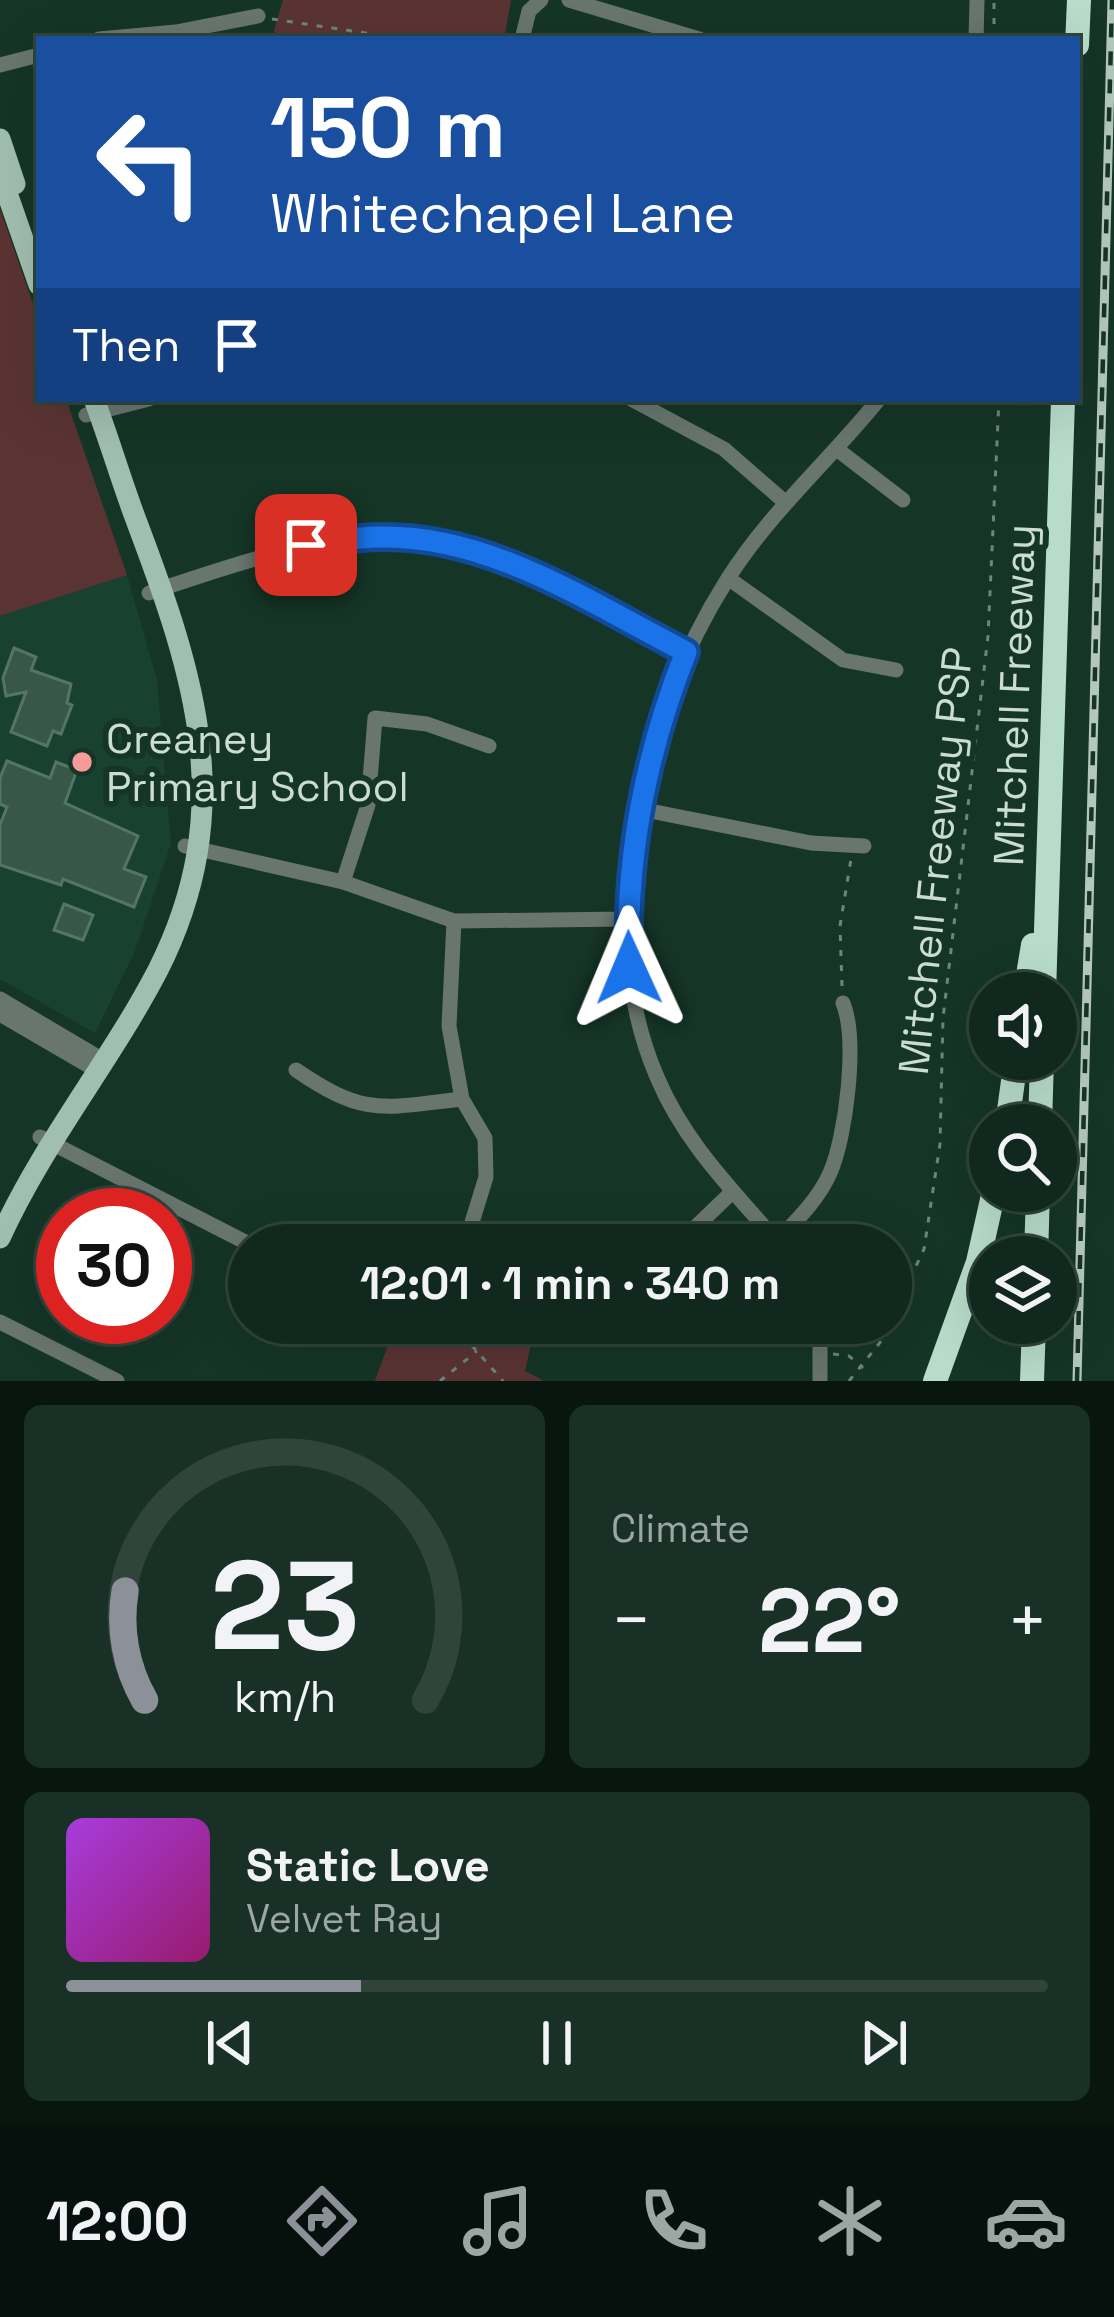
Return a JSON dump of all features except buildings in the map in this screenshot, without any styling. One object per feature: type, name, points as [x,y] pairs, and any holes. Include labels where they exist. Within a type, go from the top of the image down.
[{"type":"highway","points":[[1077,36],[1079,0]]},
{"type":"highway","name":"Mitchell Freeway","points":[[1045,972],[1063,402]]},
{"type":"highway","points":[[1029,972],[1048,866]]},
{"type":"highway","points":[[935,1381],[978,1262],[989,1212]]},
{"type":"highway","points":[[1032,1381],[1033,1344]]},
{"type":"main road","points":[[0,140],[35,249]]},
{"type":"main road","points":[[0,173],[35,249]]},
{"type":"main road","points":[[0,1209],[94,1061],[147,963],[191,848],[188,720],[176,666],[156,591],[90,406]]},
{"type":"main road","points":[[0,1238],[46,1140]]},
{"type":"street","points":[[523,36],[529,11],[542,0]]},
{"type":"street","points":[[568,0],[689,36]]},
{"type":"street","points":[[976,36],[977,0]]},
{"type":"street","points":[[132,36],[258,16]]},
{"type":"street","points":[[0,65],[36,56]]},
{"type":"street","points":[[90,406],[124,402]]},
{"type":"street","points":[[637,402],[724,449],[786,503]]},
{"type":"street","points":[[761,1224],[688,1135],[656,1075],[631,992],[627,920],[640,809],[659,720],[686,652],[728,578],[786,503],[877,402]]},
{"type":"street","points":[[838,450],[903,500]]},
{"type":"street","points":[[156,591],[306,545],[384,537],[463,549],[524,569],[686,652]]},
{"type":"street","points":[[728,578],[843,660],[896,670]]},
{"type":"street","points":[[343,882],[368,805],[376,718],[427,724],[488,746]]},
{"type":"street","points":[[640,809],[811,843],[859,846]]},
{"type":"street","points":[[191,848],[343,882],[454,921],[627,920]]},
{"type":"street","points":[[454,921],[449,1026],[462,1099],[484,1138],[487,1178],[472,1224]]},
{"type":"street","points":[[0,999],[94,1061]]},
{"type":"street","points":[[795,1224],[814,1201],[837,1152],[850,1046],[843,1003]]},
{"type":"street","points":[[0,1014],[94,1061]]},
{"type":"street","points":[[296,1070],[342,1101],[384,1108],[462,1099]]},
{"type":"street","points":[[46,1140],[228,1234]]},
{"type":"street","points":[[698,1224],[731,1192]]},
{"type":"street","points":[[0,1322],[117,1381]]},
{"type":"street","points":[[820,1381],[822,1344]]},
{"type":"path","points":[[994,0],[994,36]]},
{"type":"path","points":[[258,16],[387,36]]},
{"type":"path","name":"Mitchell Freeway PSP","points":[[912,1274],[924,1249],[940,1144],[941,1040],[988,636],[1000,402]]},
{"type":"path","points":[[843,1003],[840,926],[859,846]]},
{"type":"path","points":[[472,1344],[502,1381]]},
{"type":"path","name":"Mitchell Freeway PSP","points":[[849,1381],[877,1344]]},
{"type":"path","points":[[440,1381],[478,1350]]},
{"type":"path","points":[[823,1357],[849,1356],[863,1368]]},
{"type":"shaded area","points":[[283,0],[511,0],[505,36],[277,36],[274,30]]},
{"type":"shaded area","points":[[0,209],[36,312],[36,402],[67,402],[127,575],[0,616]]},
{"type":"shaded area","name":"Creaney Primary School","points":[[127,575],[157,680],[171,843],[135,951],[95,1033],[0,979],[0,616]]},
{"type":"shaded area","points":[[388,1344],[531,1344],[525,1371],[544,1381],[375,1381]]},
{"type":"railway","points":[[1077,1381],[1112,0]]},
{"type":"place","name":"Creaney Primary School","points":[[82,762]]},
{"type":"route","points":[[306,545],[384,537],[463,549],[524,569],[686,652],[659,720],[634,837],[627,920],[629,968]]}]
